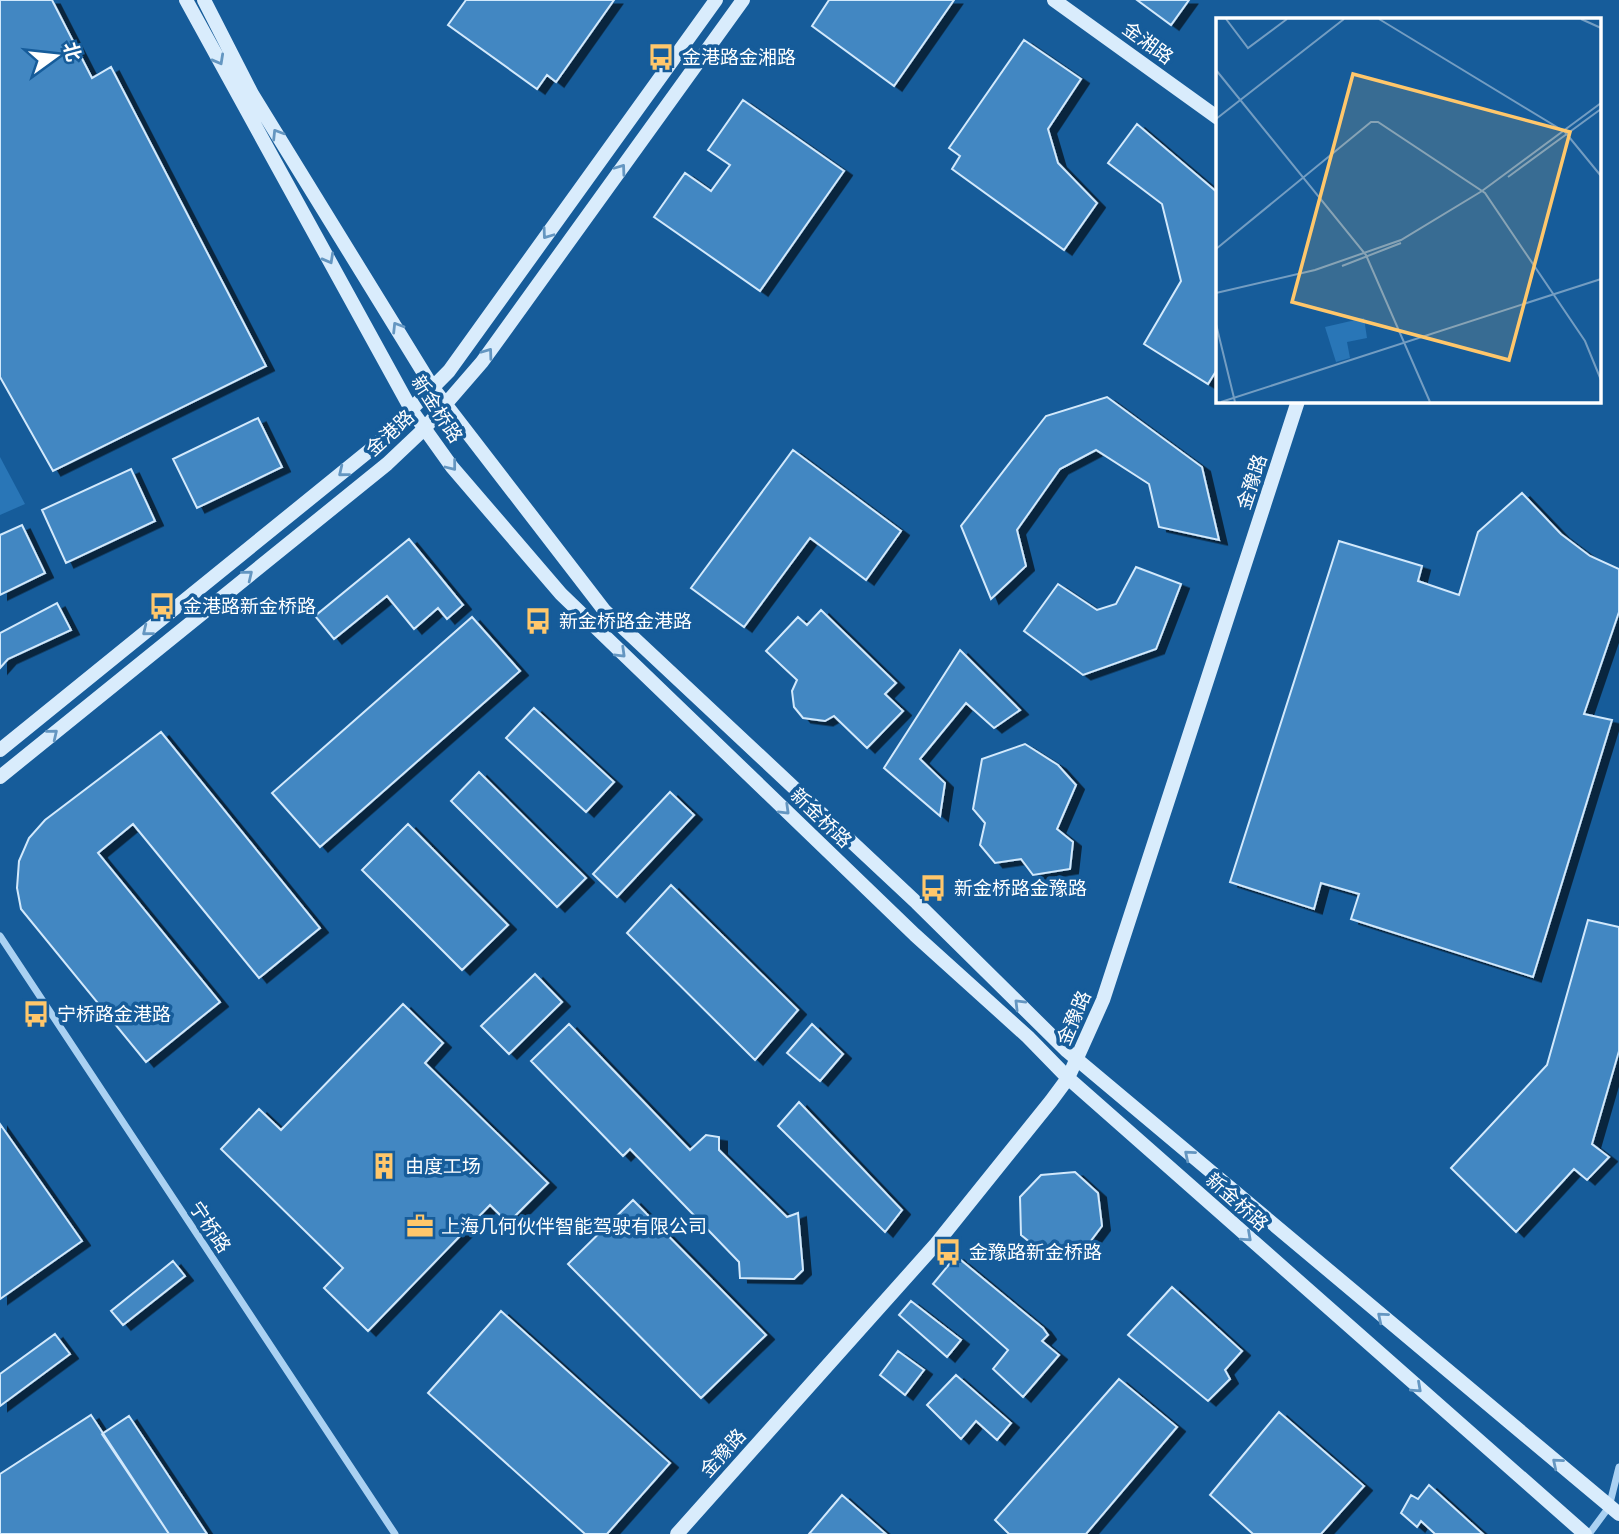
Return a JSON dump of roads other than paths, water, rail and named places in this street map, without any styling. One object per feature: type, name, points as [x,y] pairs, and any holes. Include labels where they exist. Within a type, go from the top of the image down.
[{"type":"street","name":"新金桥路","points":[[186,0],[412,411],[561,594],[915,935],[1028,1037],[1068,1078],[1587,1534]]},
{"type":"street","name":"新金桥路","points":[[204,0],[252,94],[445,407],[604,610],[917,903],[1076,1060],[1614,1511]]},
{"type":"street","name":"金港路","points":[[0,750],[375,446],[412,411],[460,356],[716,0]]},
{"type":"street","name":"金港路","points":[[0,777],[387,464],[424,429],[482,362],[743,0]]},
{"type":"street","name":"金湘路","points":[[1054,0],[1216,117]]},
{"type":"street","name":"金豫路","points":[[677,1534],[936,1244],[1068,1078],[1103,1000],[1298,402]]},
{"type":"street","name":"宁桥路","points":[[0,936],[395,1534]]},
{"type":"street","points":[[1587,1534],[1614,1511],[1619,1467]]},
{"type":"place","name":"金港路金湘路","points":[[661,57]]},
{"type":"place","name":"金港路新金桥路","points":[[162,606]]},
{"type":"place","name":"新金桥路金港路","points":[[538,621]]},
{"type":"place","name":"新金桥路金豫路","points":[[933,888]]},
{"type":"place","name":"宁桥路金港路","points":[[36,1014]]},
{"type":"place","name":"由度工场","points":[[384,1166]]},
{"type":"place","name":"上海几何伙伴智能驾驶有限公司","points":[[420,1226]]},
{"type":"place","name":"金豫路新金桥路","points":[[948,1252]]}]
